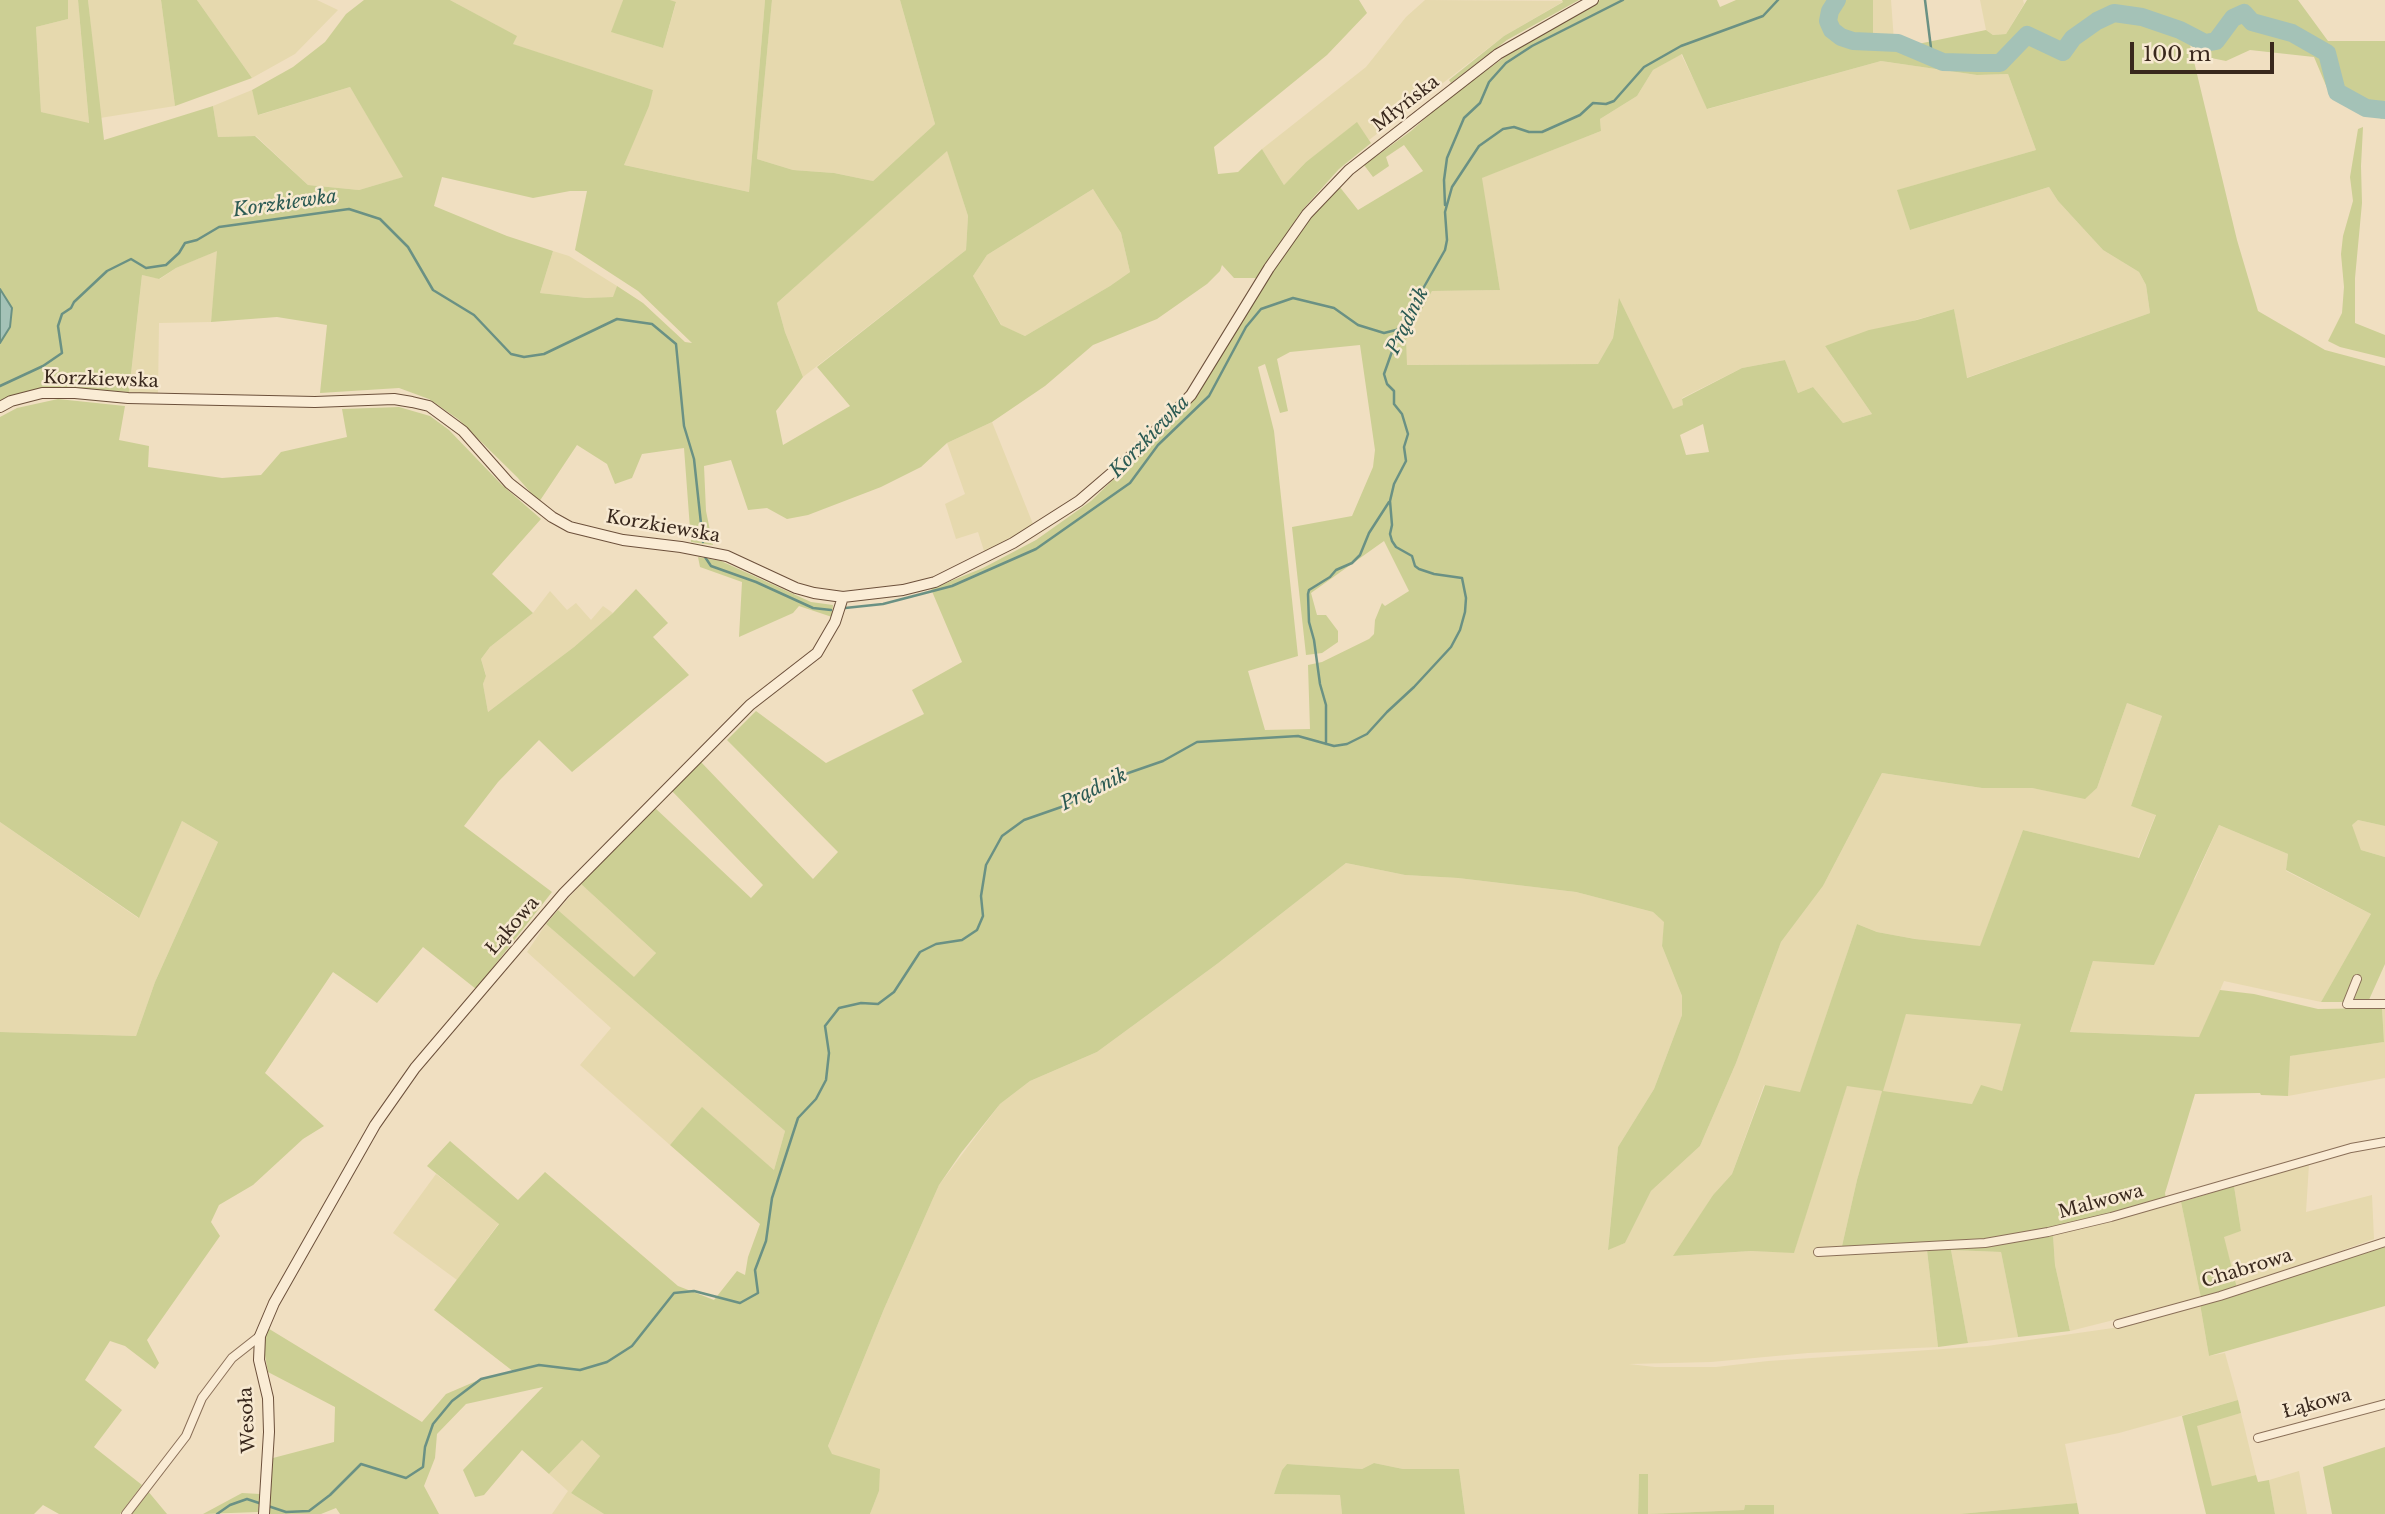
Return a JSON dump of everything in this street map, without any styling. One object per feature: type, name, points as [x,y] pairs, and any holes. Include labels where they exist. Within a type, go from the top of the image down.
[{"type":"street","name":"Młyńska","points":[[1269,268],[1307,214],[1349,170],[1507,48],[1592,0]]},
{"type":"street","name":"Korzkiewska","points":[[0,407],[11,401],[42,393],[128,398],[315,402],[394,399],[412,402],[429,406],[463,431],[509,483],[552,517],[570,527],[623,540],[727,556],[796,587],[814,593],[843,597],[903,590],[935,582],[1013,543],[1079,501],[1128,459],[1191,395],[1269,268]]},
{"type":"street","name":"Łąkowa","points":[[264,1324],[348,1170],[375,1125],[415,1068],[564,893],[593,863],[750,705],[817,653],[835,622],[843,597]]},
{"type":"street","points":[[2357,979],[2347,1004],[2385,1004]]},
{"type":"street","name":"Malwowa","points":[[1818,1252],[1985,1243],[2048,1232],[2122,1214],[2351,1148],[2385,1142]]},
{"type":"street","name":"Chabrowa","points":[[2118,1324],[2220,1296],[2385,1242]]},
{"type":"street","name":"Wesoła","points":[[264,1324],[260,1336],[259,1360],[268,1398],[269,1425],[264,1514]]},
{"type":"street","points":[[126,1514],[186,1436],[202,1398],[224,1368],[232,1358],[260,1336]]},
{"type":"street","name":"Łąkowa","points":[[2258,1438],[2385,1404]]},
{"type":"shaded area","points":[[68,0],[78,0],[89,124],[41,112],[36,27],[68,19]]},
{"type":"shaded area","points":[[88,0],[161,0],[175,106],[100,118]]},
{"type":"shaded area","points":[[197,0],[317,0],[338,10],[295,54],[252,78]]},
{"type":"shaded area","points":[[450,0],[623,0],[612,32],[663,48],[676,3],[670,0],[765,0],[749,192],[624,165],[653,90],[512,44],[516,36]]},
{"type":"shaded area","points":[[772,0],[900,0],[935,124],[873,181],[834,173],[793,170],[757,159]]},
{"type":"shaded area","points":[[1425,0],[1564,1],[1504,36],[1369,140],[1357,123],[1306,162],[1284,185],[1262,149],[1366,67],[1406,17]]},
{"type":"shaded area","points":[[1873,0],[1891,0],[1894,41],[1873,36]]},
{"type":"shaded area","points":[[1980,0],[2023,0],[2024,4],[2006,34],[1993,35],[1986,30]]},
{"type":"shaded area","points":[[1681,54],[1708,109],[1881,61],[1977,75],[2008,74],[2036,150],[1898,190],[1910,230],[2049,187],[2058,201],[2103,250],[2139,272],[2146,285],[2150,313],[1966,378],[1954,309],[1825,346],[1872,414],[1843,423],[1813,387],[1798,393],[1785,360],[1742,368],[1682,398],[1683,405],[1673,410],[1617,308],[1613,338],[1598,364],[1406,365],[1406,340],[1432,291],[1500,290],[1481,178],[1601,131],[1600,119],[1637,96],[1653,70]]},
{"type":"shaded area","points":[[350,87],[404,177],[359,190],[308,185],[256,136],[218,137],[213,106],[252,90],[259,115]]},
{"type":"shaded area","points":[[947,150],[968,216],[966,250],[803,377],[777,303]]},
{"type":"shaded area","points":[[1093,189],[1121,233],[1130,272],[1025,336],[1002,326],[973,276],[987,255]]},
{"type":"shaded area","points":[[218,250],[211,322],[159,323],[158,393],[129,392],[142,275],[160,279],[176,268]]},
{"type":"shaded area","points":[[553,251],[569,256],[617,286],[614,297],[586,298],[540,293]]},
{"type":"shaded area","points":[[992,422],[1033,524],[985,554],[978,532],[956,539],[945,504],[965,494],[947,443]]},
{"type":"shaded area","points":[[550,591],[567,610],[576,603],[591,620],[603,606],[613,613],[574,647],[488,712],[483,684],[486,675],[481,659],[490,647],[533,613]]},
{"type":"shaded area","points":[[2127,703],[2162,716],[2131,806],[2156,814],[2138,858],[2023,830],[1980,947],[1877,932],[1857,924],[1800,1093],[1764,1085],[1732,1174],[1713,1195],[1675,1256],[1751,1251],[1794,1252],[1847,1085],[1882,1091],[1906,1013],[2022,1024],[2002,1091],[1972,1104],[1882,1092],[1857,1180],[1840,1255],[1927,1250],[1938,1347],[1808,1353],[1711,1362],[1629,1364],[1655,1367],[1716,1367],[1987,1346],[2113,1328],[2200,1304],[2209,1356],[2225,1353],[2238,1400],[2119,1433],[2065,1444],[2077,1503],[1960,1514],[1774,1514],[1773,1505],[1745,1505],[1744,1510],[1648,1514],[1648,1474],[1639,1475],[1638,1514],[1465,1514],[1459,1469],[1403,1469],[1374,1463],[1362,1469],[1287,1464],[1282,1470],[1274,1494],[1340,1495],[1342,1514],[870,1514],[879,1491],[831,1454],[828,1446],[939,1185],[1000,1104],[1030,1081],[1097,1052],[1217,964],[1346,863],[1405,875],[1458,878],[1576,892],[1653,912],[1665,922],[1662,946],[1682,996],[1682,1015],[1654,1089],[1618,1147],[1608,1249],[1625,1243],[1651,1191],[1700,1146],[1736,1063],[1781,942],[1823,886],[1882,773],[1982,788],[2032,788],[2085,798],[2097,788]]},
{"type":"shaded area","points":[[2358,820],[2385,826],[2385,857],[2361,850],[2351,825]]},
{"type":"shaded area","points":[[182,821],[218,842],[155,982],[136,1036],[0,1032],[0,822],[138,918]]},
{"type":"shaded area","points":[[2219,825],[2288,854],[2286,871],[2371,914],[2321,1002],[2224,981],[2200,1037],[2070,1032],[2093,961],[2195,879]]},
{"type":"shaded area","points":[[581,884],[656,953],[634,978],[558,910]]},
{"type":"shaded area","points":[[546,924],[785,1131],[774,1170],[702,1108],[670,1145],[580,1065],[611,1028],[527,952]]},
{"type":"shaded area","points":[[2382,1008],[2385,1008],[2385,1078],[2288,1096],[2289,1056],[2384,1042]]},
{"type":"shaded area","points":[[2309,1164],[2306,1212],[2372,1195],[2374,1239],[2237,1288],[2223,1236],[2241,1231],[2234,1186]]},
{"type":"shaded area","points":[[436,1174],[499,1223],[457,1280],[393,1233]]},
{"type":"shaded area","points":[[2181,1202],[2201,1298],[2070,1331],[2055,1265],[2053,1235]]},
{"type":"shaded area","points":[[1951,1250],[2001,1252],[2018,1337],[1968,1343]]},
{"type":"shaded area","points":[[2241,1413],[2256,1475],[2212,1487],[2196,1425]]},
{"type":"shaded area","points":[[582,1440],[600,1456],[571,1493],[604,1514],[552,1514],[568,1491],[549,1474]]},
{"type":"shaded area","points":[[2299,1471],[2307,1514],[2275,1514],[2269,1480]]},
{"type":"green space","points":[[0,0],[68,0],[68,19],[36,27],[41,112],[89,123],[78,0],[88,0],[104,140],[213,106],[218,137],[255,136],[308,185],[359,190],[403,177],[350,87],[258,115],[252,90],[293,67],[325,42],[346,14],[364,0],[450,0],[517,36],[513,44],[653,90],[624,165],[749,192],[765,0],[772,0],[757,159],[793,170],[834,173],[873,181],[935,124],[900,0],[1359,0],[1367,13],[1327,55],[1214,147],[1218,174],[1238,172],[1262,149],[1284,185],[1306,162],[1357,122],[1371,143],[1339,169],[1304,208],[1256,278],[1234,278],[1222,265],[1220,271],[1207,284],[1157,319],[1093,345],[1045,386],[992,422],[947,443],[921,467],[881,487],[808,515],[787,519],[767,508],[748,510],[731,460],[704,466],[706,511],[713,545],[691,542],[684,448],[642,454],[632,478],[615,484],[607,464],[577,445],[539,502],[458,419],[429,399],[399,388],[320,393],[327,325],[277,317],[211,322],[217,251],[176,268],[159,279],[142,275],[129,392],[61,388],[0,401]],"holes":[[[947,151],[968,216],[966,250],[817,367],[850,406],[783,445],[776,411],[803,377],[777,303]],[[442,177],[533,198],[570,191],[587,191],[575,250],[638,291],[692,343],[685,342],[643,303],[617,286],[613,297],[586,298],[540,293],[553,251],[507,236],[434,206]],[[1093,189],[1121,233],[1130,272],[1025,336],[1001,325],[973,276],[987,255]]]},
{"type":"green space","points":[[161,0],[197,0],[252,78],[175,106]]},
{"type":"green space","points":[[623,0],[676,2],[663,48],[611,32]]},
{"type":"green space","points":[[1562,0],[1579,0],[1507,40],[1451,83],[1449,80],[1504,36],[1563,2]]},
{"type":"green space","points":[[1600,0],[1717,0],[1720,7],[1736,0],[1873,0],[1873,36],[1913,45],[1986,30],[1993,35],[2006,34],[2027,0],[2298,0],[2328,41],[2385,41],[2385,100],[2382,119],[2330,95],[2314,57],[2250,50],[2226,61],[2211,58],[2190,45],[2237,240],[2258,311],[2325,350],[2385,366],[2385,826],[2358,820],[2352,825],[2361,850],[2385,857],[2385,964],[2368,1002],[2321,1002],[2371,914],[2286,870],[2288,854],[2219,825],[2154,965],[2093,961],[2070,1032],[2199,1037],[2220,990],[2254,994],[2318,1009],[2382,1008],[2384,1042],[2290,1056],[2288,1096],[2260,1093],[2195,1094],[2165,1193],[2167,1205],[2053,1235],[2055,1265],[2070,1331],[2018,1337],[2001,1252],[1951,1250],[1968,1343],[1938,1347],[1927,1250],[1840,1255],[1857,1180],[1882,1091],[1847,1086],[1794,1253],[1751,1251],[1673,1256],[1713,1195],[1732,1174],[1765,1085],[1800,1092],[1857,924],[1877,932],[1915,939],[1980,946],[2023,830],[2139,858],[2156,815],[2131,806],[2162,716],[2127,703],[2097,788],[2085,799],[2032,788],[1982,788],[1882,773],[1823,886],[1781,942],[1736,1063],[1700,1146],[1651,1191],[1625,1243],[1608,1250],[1618,1147],[1654,1089],[1682,1015],[1682,996],[1662,946],[1664,922],[1653,912],[1576,892],[1458,878],[1405,875],[1346,863],[1217,964],[1097,1052],[1030,1081],[1000,1104],[961,1153],[939,1185],[828,1446],[832,1454],[880,1469],[879,1491],[870,1514],[604,1514],[571,1493],[600,1456],[582,1440],[549,1474],[522,1450],[484,1495],[475,1497],[463,1470],[543,1387],[466,1404],[437,1434],[435,1458],[424,1486],[439,1514],[340,1514],[336,1508],[321,1514],[269,1514],[273,1458],[334,1442],[335,1407],[268,1372],[264,1350],[266,1327],[422,1422],[446,1394],[481,1379],[514,1372],[434,1310],[499,1224],[427,1166],[450,1141],[518,1200],[545,1172],[678,1286],[714,1300],[737,1271],[745,1275],[748,1257],[760,1224],[670,1145],[702,1107],[774,1170],[785,1131],[546,924],[558,910],[634,977],[656,953],[581,884],[654,807],[751,898],[763,885],[671,790],[700,761],[813,879],[838,852],[727,740],[756,711],[826,763],[924,714],[912,690],[962,662],[931,589],[983,568],[1036,540],[1091,501],[1184,411],[1308,217],[1339,186],[1358,210],[1423,171],[1404,145],[1386,157],[1389,166],[1373,177],[1364,165],[1411,131],[1447,99],[1520,46]],"holes":[[[1682,54],[1707,109],[1881,61],[1977,75],[2008,74],[2036,150],[1897,190],[1910,230],[2049,187],[2058,201],[2103,250],[2139,272],[2146,285],[2150,313],[1967,378],[1954,309],[1869,330],[1825,346],[1872,414],[1843,423],[1813,387],[1798,393],[1785,360],[1742,368],[1682,399],[1683,405],[1673,409],[1619,298],[1613,338],[1598,364],[1407,365],[1406,340],[1432,291],[1500,290],[1482,178],[1601,131],[1600,119],[1637,96],[1653,70]],[[1360,345],[1375,450],[1373,467],[1352,516],[1292,527],[1306,655],[1322,653],[1338,642],[1338,631],[1326,615],[1317,615],[1311,593],[1384,541],[1409,591],[1385,606],[1382,603],[1375,620],[1374,634],[1369,639],[1322,662],[1308,665],[1310,729],[1265,730],[1248,671],[1298,656],[1274,431],[1258,367],[1265,364],[1280,413],[1288,411],[1277,359],[1290,352]],[[1703,424],[1709,452],[1686,455],[1680,435]],[[1906,1014],[2021,1024],[2002,1091],[1981,1085],[1972,1104],[1883,1091]]]},
{"type":"green space","points":[[2363,127],[2362,203],[2355,278],[2355,323],[2385,335],[2385,358],[2340,347],[2328,341],[2342,313],[2343,236],[2353,201],[2350,177],[2358,129]]},
{"type":"green space","points":[[58,399],[125,406],[119,440],[149,446],[148,467],[222,478],[261,475],[281,452],[347,437],[342,409],[399,407],[430,416],[449,430],[502,485],[541,519],[492,574],[533,613],[490,647],[481,659],[486,676],[483,684],[488,712],[574,647],[636,589],[668,623],[653,637],[689,675],[572,772],[539,740],[498,782],[464,826],[552,892],[476,989],[423,947],[377,1003],[333,972],[265,1073],[324,1126],[303,1139],[253,1185],[219,1205],[211,1222],[220,1236],[147,1340],[159,1363],[155,1369],[125,1346],[110,1341],[85,1380],[122,1410],[94,1447],[142,1485],[120,1514],[59,1514],[43,1505],[34,1514],[0,1514],[0,1032],[136,1036],[155,982],[218,842],[182,821],[139,918],[0,822],[0,417],[17,408]]},
{"type":"green space","points":[[698,557],[721,561],[811,602],[833,605],[832,617],[799,606],[793,613],[739,637],[742,582],[700,567]]},
{"type":"green space","points":[[2234,1186],[2241,1231],[2224,1237],[2237,1288],[2201,1298],[2181,1202]]},
{"type":"green space","points":[[2385,1245],[2385,1306],[2209,1356],[2200,1304]]},
{"type":"green space","points":[[2238,1400],[2241,1413],[2197,1426],[2212,1486],[2256,1475],[2258,1482],[2269,1480],[2275,1514],[2206,1514],[2182,1416]]},
{"type":"green space","points":[[2385,1447],[2385,1514],[2332,1514],[2323,1467]]},
{"type":"green space","points":[[1374,1463],[1403,1469],[1459,1469],[1465,1514],[1342,1514],[1340,1495],[1274,1494],[1282,1470],[1287,1464],[1362,1469]]},
{"type":"green space","points":[[1639,1474],[1648,1474],[1648,1514],[1638,1514]]},
{"type":"green space","points":[[147,1490],[167,1514],[130,1514]]},
{"type":"green space","points":[[242,1493],[260,1494],[258,1512],[203,1514]]},
{"type":"green space","points":[[2077,1503],[2079,1514],[1960,1514]]},
{"type":"green space","points":[[1745,1505],[1774,1505],[1774,1514],[1648,1514],[1744,1510]]},
{"type":"water","points":[[0,289],[12,308],[10,327],[0,343]]},
{"type":"waterway","points":[[1445,205],[1447,158],[1464,118],[1480,103],[1489,82],[1506,63],[1532,46],[1623,0]]},
{"type":"waterway","name":"Prądnik","points":[[268,1506],[286,1512],[309,1511],[330,1495],[361,1464],[406,1478],[423,1467],[425,1447],[433,1424],[452,1401],[481,1379],[539,1365],[580,1370],[607,1362],[632,1346],[674,1293],[694,1291],[740,1303],[758,1293],[755,1270],[766,1241],[772,1198],[798,1118],[816,1099],[826,1080],[829,1053],[825,1026],[839,1008],[861,1003],[878,1004],[894,992],[920,952],[936,944],[962,940],[977,930],[983,916],[981,896],[986,865],[1002,836],[1024,820],[1067,805],[1111,779],[1163,761],[1197,742],[1298,736],[1334,746],[1347,744],[1367,734],[1451,647],[1465,612],[1466,598],[1462,578],[1419,569],[1412,556],[1396,547],[1392,541],[1390,501],[1394,484],[1406,461],[1404,447],[1408,434],[1402,414],[1394,404],[1394,391],[1387,384],[1384,374],[1400,329],[1445,250],[1445,212],[1452,187],[1479,146],[1503,129],[1514,127],[1529,132],[1542,132],[1580,115],[1593,103],[1606,104],[1614,101],[1644,67],[1681,46],[1763,16],[1778,0]]},
{"type":"waterway","name":"Prądnik","points":[[1837,0],[1830,11],[1828,21],[1832,30],[1841,37],[1853,41],[1898,43],[1943,62],[2000,63],[2027,35],[2063,52],[2073,38],[2114,13],[2142,17],[2180,30],[2205,43],[2216,41],[2233,18],[2244,13],[2252,22],[2292,33],[2327,53],[2337,92],[2366,108],[2385,110]]},
{"type":"waterway","points":[[1925,0],[1932,56]]},
{"type":"waterway","name":"Korzkiewka","points":[[0,386],[43,366],[62,353],[58,326],[62,314],[107,271],[131,259],[146,268],[166,265],[185,243],[197,240],[219,227],[349,209],[380,219],[408,247],[433,290],[474,315],[511,354],[524,357],[544,354],[617,319],[652,324],[676,344],[684,426],[694,459],[703,542]]},
{"type":"waterway","name":"Korzkiewka","points":[[845,608],[883,604],[952,586],[1036,549],[1130,483],[1158,445],[1209,396],[1246,327],[1261,309],[1293,298],[1334,308],[1358,325],[1384,333],[1400,329]]},
{"type":"waterway","points":[[1326,744],[1326,705],[1309,622],[1309,590],[1360,555],[1369,533],[1389,502]]},
{"type":"waterway","name":"Korzkiewka","points":[[705,557],[711,566],[756,582],[813,608],[831,610]]},
{"type":"waterway","name":"Prądnik","points":[[217,1514],[230,1505],[247,1499],[262,1504]]}]
